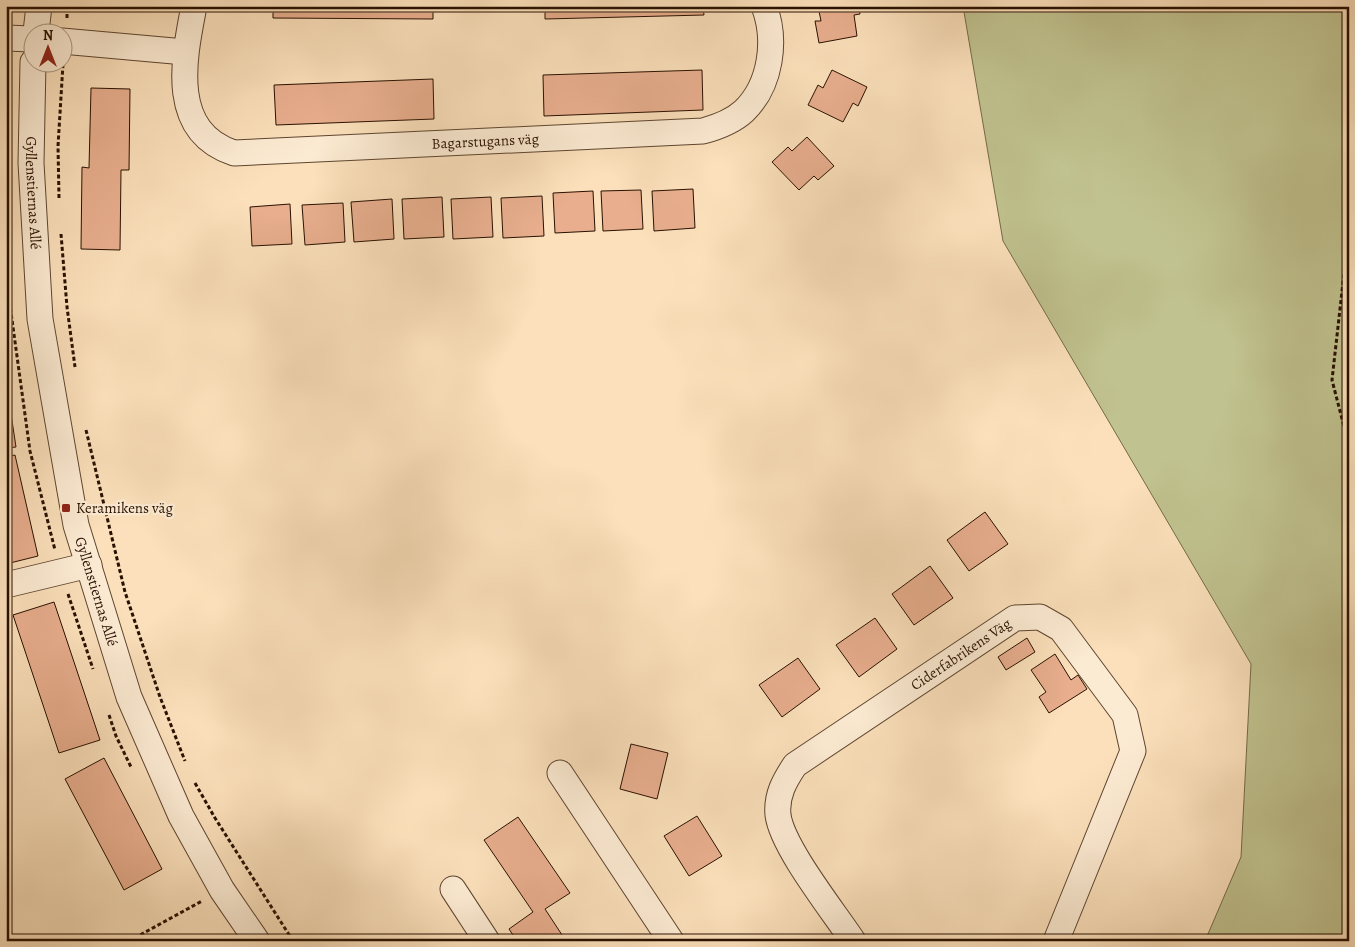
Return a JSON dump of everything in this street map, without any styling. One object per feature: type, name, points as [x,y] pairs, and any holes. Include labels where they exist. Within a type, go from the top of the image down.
[{"type":"street","points":[[37,22],[39,6]]},
{"type":"street","name":"Bagarstugans väg","points":[[194,6],[185,52],[184,85],[190,111],[205,135],[220,148],[234,152],[703,131],[723,125],[744,110],[762,85],[771,58],[769,18],[764,6]]},
{"type":"street","points":[[6,38],[22,39]]},
{"type":"street","points":[[72,42],[185,52]]},
{"type":"street","name":"Gyllenstiernas Allé","points":[[33,72],[31,164],[40,319],[76,525],[129,697],[181,816],[222,890],[257,941]]},
{"type":"street","points":[[6,585],[89,564]]},
{"type":"street","name":"Ciderfabrikens Väg","points":[[853,941],[784,839],[778,814],[781,786],[795,765],[1015,618],[1040,617],[1061,630],[1125,716],[1133,750],[1056,941]]},
{"type":"street","points":[[560,773],[670,941]]},
{"type":"street","points":[[453,889],[487,941]]},
{"type":"path","points":[[6,12],[7,6]]},
{"type":"path","points":[[66,22],[67,6]]},
{"type":"path","points":[[59,201],[58,146],[62,72]]},
{"type":"path","points":[[1349,229],[1332,380],[1349,446]]},
{"type":"path","points":[[61,230],[67,307],[75,372]]},
{"type":"path","points":[[85,427],[105,518],[125,592],[160,697],[188,768]]},
{"type":"path","points":[[191,777],[293,941]]},
{"type":"path","points":[[129,941],[222,890]]},
{"type":"green space","points":[[963,6],[1349,6],[1349,941],[1205,941],[1241,857],[1251,664],[1003,241]]},
{"type":"building","points":[[107,6],[133,6],[132,11]]},
{"type":"building","points":[[273,6],[433,6],[433,19],[273,18]]},
{"type":"building","points":[[545,6],[703,6],[704,15],[545,19]]},
{"type":"building","points":[[818,6],[859,6],[860,14],[854,15],[857,36],[819,43],[815,21],[821,21]]},
{"type":"building","points":[[702,70],[703,110],[544,116],[543,75]]},
{"type":"building","points":[[832,70],[867,87],[858,106],[853,103],[843,122],[808,105],[818,85],[823,88]]},
{"type":"building","points":[[433,79],[434,119],[276,125],[274,85]]},
{"type":"building","points":[[91,88],[130,89],[129,170],[121,170],[120,250],[81,249],[82,167],[89,168]]},
{"type":"building","points":[[807,137],[834,166],[818,180],[814,176],[799,190],[772,162],[788,147],[792,151]]},
{"type":"building","points":[[693,189],[695,228],[654,231],[652,191]]},
{"type":"building","points":[[641,190],[643,229],[603,231],[601,191]]},
{"type":"building","points":[[593,191],[595,231],[555,233],[553,193]]},
{"type":"building","points":[[542,196],[544,236],[503,238],[501,198]]},
{"type":"building","points":[[442,197],[444,237],[404,239],[402,199]]},
{"type":"building","points":[[491,197],[493,237],[453,239],[451,199]]},
{"type":"building","points":[[392,199],[394,239],[354,242],[351,202]]},
{"type":"building","points":[[343,203],[345,242],[305,245],[302,205]]},
{"type":"building","points":[[290,204],[292,244],[252,246],[250,207]]},
{"type":"building","points":[[6,381],[16,447],[6,448]]},
{"type":"building","points":[[15,455],[38,556],[6,564],[6,457]]},
{"type":"building","points":[[985,512],[1008,544],[969,571],[947,540]]},
{"type":"building","points":[[930,566],[953,598],[914,625],[892,594]]},
{"type":"building","points":[[54,602],[100,740],[59,753],[13,615]]},
{"type":"building","points":[[875,618],[897,649],[859,677],[836,645]]},
{"type":"building","points":[[1027,638],[1035,652],[1006,670],[998,657]]},
{"type":"building","points":[[1055,654],[1071,680],[1078,675],[1087,689],[1049,713],[1039,697],[1046,692],[1031,670]]},
{"type":"building","points":[[798,658],[820,689],[782,717],[759,685]]},
{"type":"building","points":[[631,744],[668,753],[657,799],[620,789]]},
{"type":"building","points":[[104,758],[162,869],[124,890],[65,779]]},
{"type":"building","points":[[697,816],[722,856],[689,876],[664,836]]},
{"type":"building","points":[[518,817],[570,893],[545,909],[566,941],[517,941],[509,929],[533,912],[484,840]]},
{"type":"place","name":"Keramikens väg","points":[[66,508]]}]
